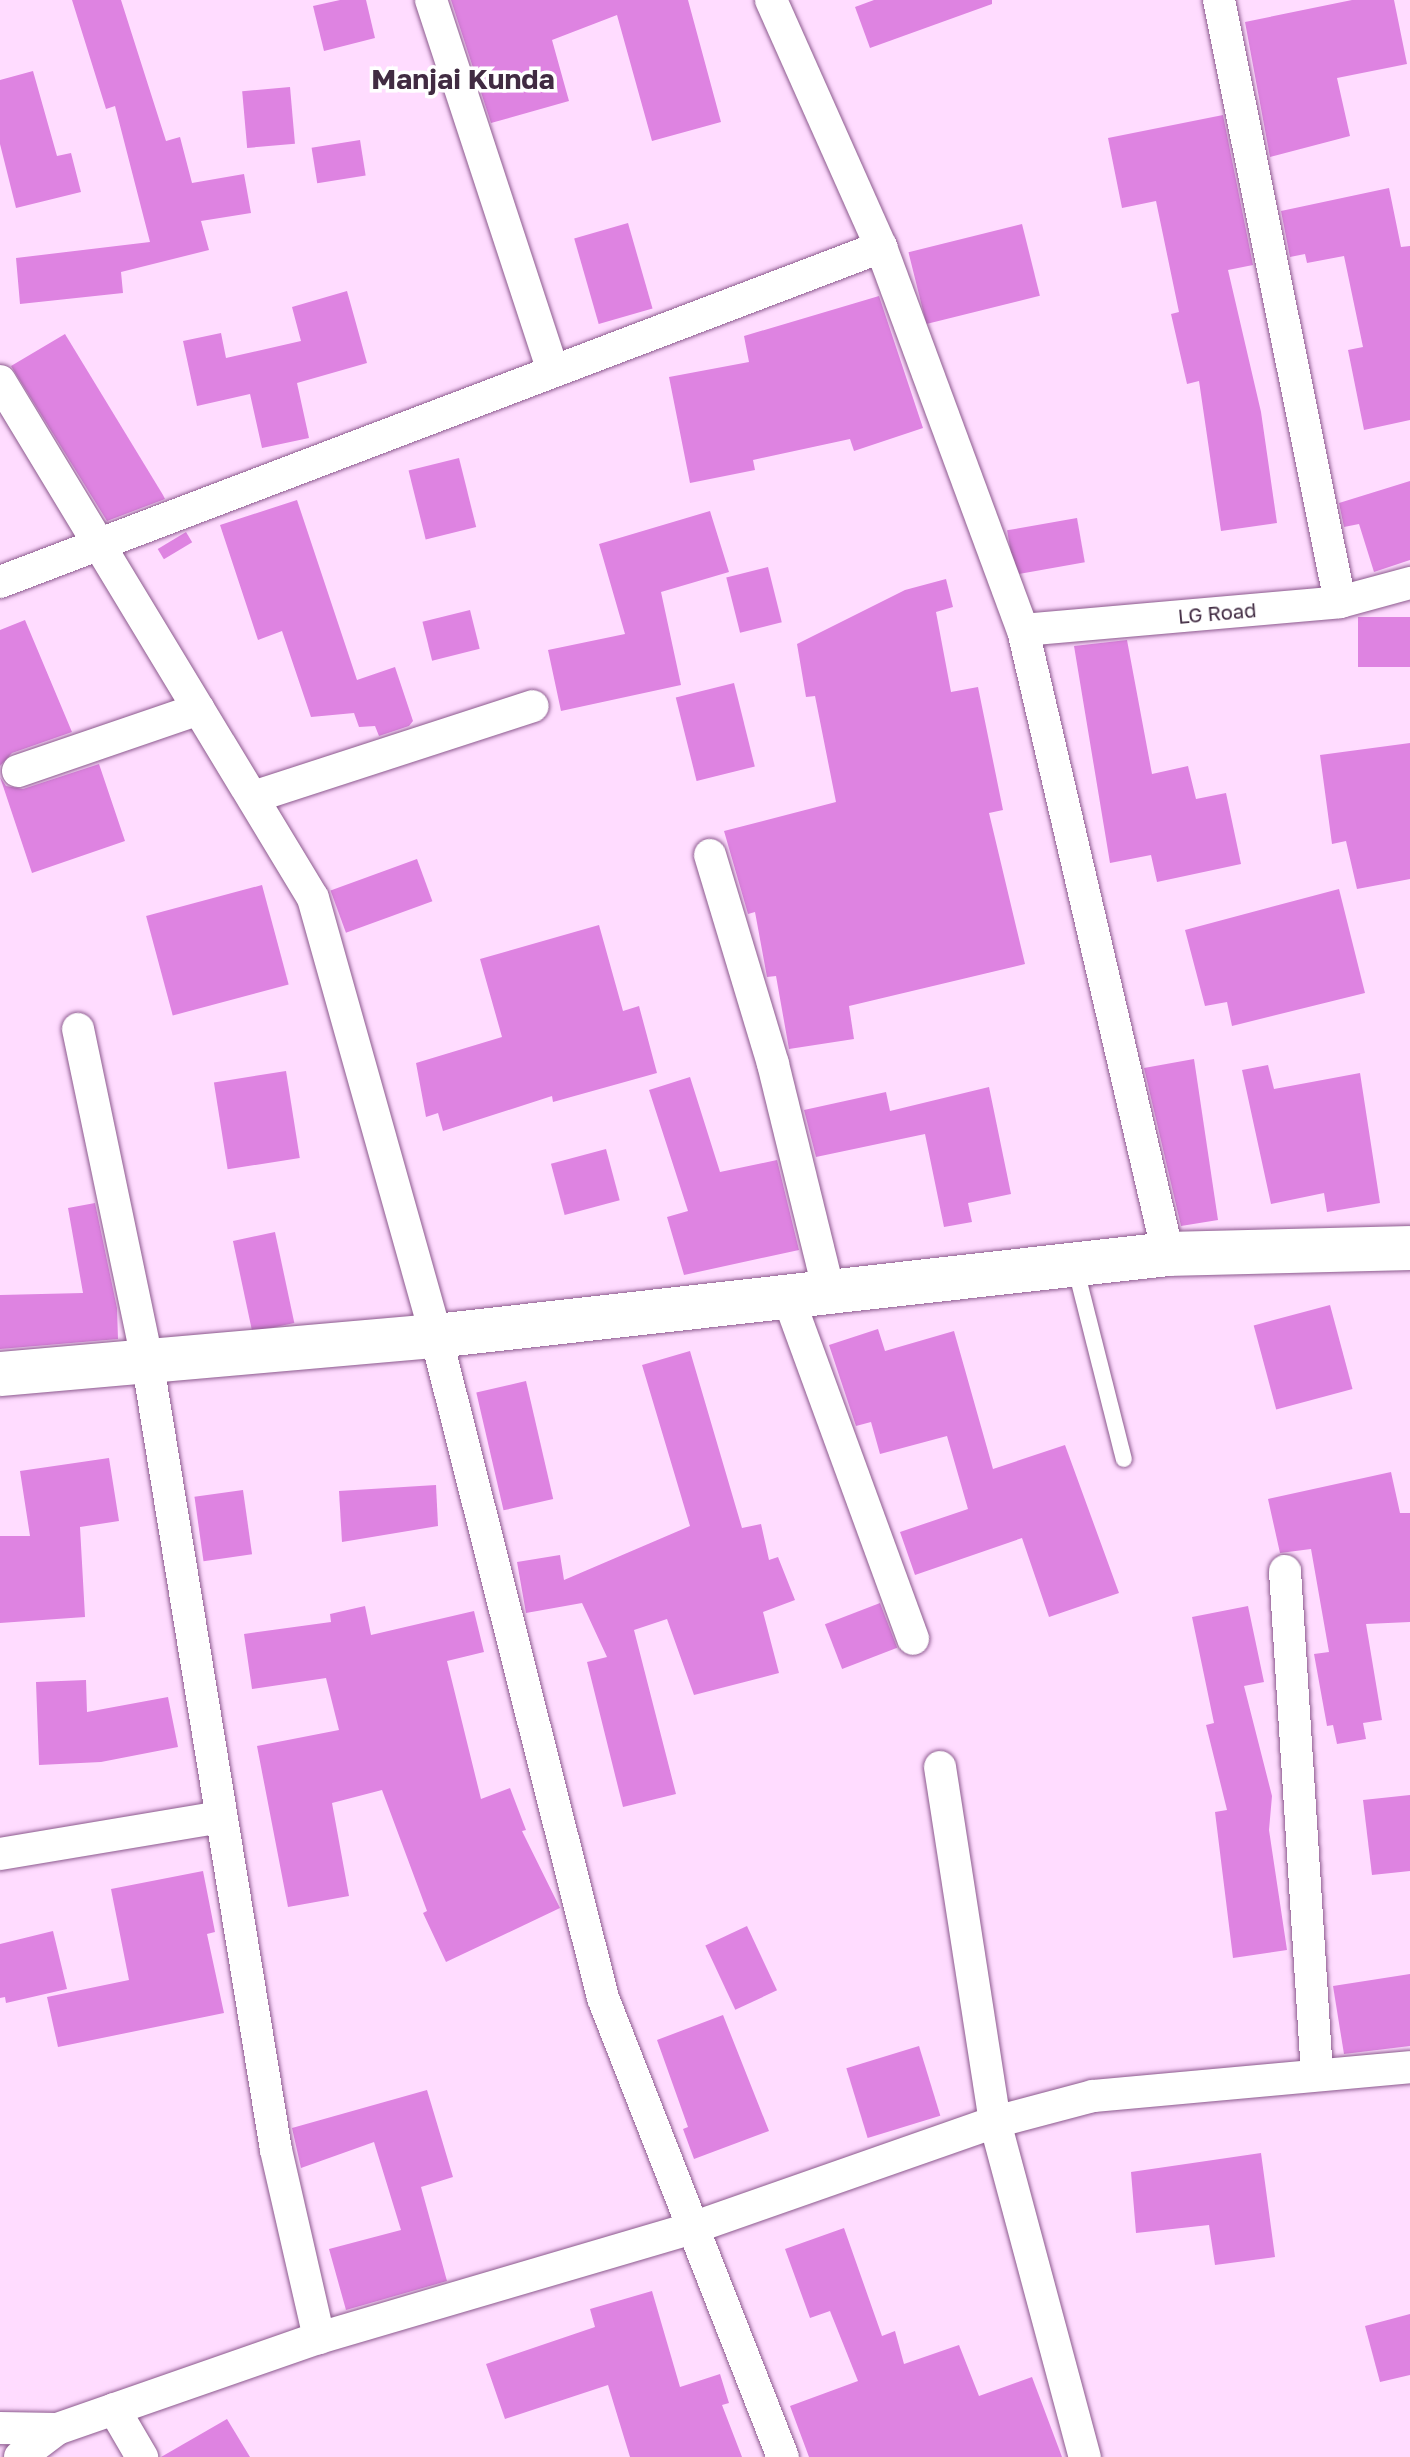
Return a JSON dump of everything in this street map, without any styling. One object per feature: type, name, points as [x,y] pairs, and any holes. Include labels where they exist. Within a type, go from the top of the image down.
[{"type":"street","points":[[431,0],[552,369]]},
{"type":"street","points":[[771,0],[881,247],[1023,630],[1168,1254]]},
{"type":"street","points":[[1219,0],[1340,602]]},
{"type":"street","points":[[0,582],[100,546],[552,369],[881,247]]},
{"type":"street","points":[[0,381],[313,898],[436,1336],[603,1998],[783,2457]]},
{"type":"street","name":"LG Road","points":[[1023,630],[1340,602],[1410,583]]},
{"type":"street","points":[[253,797],[533,706]]},
{"type":"street","points":[[18,771],[199,709]]},
{"type":"street","points":[[710,855],[773,1064],[808,1294],[913,1639]]},
{"type":"street","points":[[78,1029],[147,1359],[276,2150],[319,2338]]},
{"type":"street","points":[[0,1374],[436,1336],[1168,1254],[1410,1248]]},
{"type":"street","points":[[1285,1571],[1317,2074]]},
{"type":"street","points":[[940,1767],[995,2122],[1085,2457]]},
{"type":"street","points":[[0,1854],[221,1817]]},
{"type":"street","points":[[20,2457],[57,2429],[319,2338],[692,2228],[995,2122],[1093,2096],[1410,2067]]},
{"type":"street","points":[[114,2409],[142,2457]]},
{"type":"street","points":[[0,2428],[57,2429]]},
{"type":"lane","points":[[1075,1264],[1124,1459]]},
{"type":"building","points":[[72,0],[121,0],[166,141],[180,137],[192,183],[244,174],[251,213],[201,221],[209,250],[121,272],[123,293],[20,304],[16,258],[150,242],[115,106],[106,109]]},
{"type":"building","points":[[340,0],[366,0],[375,38],[324,51],[313,6]]},
{"type":"building","points":[[451,0],[688,0],[721,122],[652,141],[617,15],[552,40],[569,101],[491,123]]},
{"type":"building","points":[[874,0],[992,0],[992,4],[870,48],[855,7]]},
{"type":"building","points":[[1352,0],[1394,0],[1407,64],[1337,78],[1350,136],[1270,157],[1245,22]]},
{"type":"building","points":[[33,71],[57,156],[71,153],[81,192],[16,208],[0,144],[0,80]]},
{"type":"building","points":[[290,87],[295,144],[247,148],[242,91]]},
{"type":"building","points":[[1223,115],[1253,265],[1228,270],[1261,412],[1277,523],[1221,531],[1199,381],[1187,384],[1171,314],[1179,312],[1156,201],[1122,208],[1108,138]]},
{"type":"building","points":[[360,140],[366,176],[317,183],[312,148]]},
{"type":"building","points":[[1389,188],[1401,247],[1410,246],[1410,420],[1364,430],[1348,350],[1363,347],[1344,256],[1307,263],[1305,254],[1290,257],[1281,211]]},
{"type":"building","points":[[628,223],[653,309],[599,324],[574,238]]},
{"type":"building","points":[[1022,224],[1040,296],[926,324],[908,252]]},
{"type":"building","points":[[347,291],[367,363],[297,383],[309,438],[262,448],[250,394],[197,406],[183,341],[221,333],[226,358],[301,341],[292,307]]},
{"type":"building","points":[[879,296],[923,428],[854,451],[850,439],[753,460],[755,470],[690,483],[669,377],[749,362],[744,336]]},
{"type":"building","points":[[65,334],[165,499],[107,521],[11,366]]},
{"type":"building","points":[[459,458],[476,527],[426,539],[409,471]]},
{"type":"building","points":[[1410,481],[1410,560],[1374,572],[1359,524],[1344,527],[1339,503]]},
{"type":"building","points":[[297,500],[357,680],[395,667],[413,721],[409,726],[379,736],[375,726],[359,727],[354,713],[311,717],[282,631],[258,640],[220,525]]},
{"type":"building","points":[[710,511],[729,572],[661,592],[681,685],[561,711],[548,650],[625,634],[599,544]]},
{"type":"building","points":[[1077,518],[1085,562],[1015,575],[1007,530]]},
{"type":"building","points":[[186,532],[192,542],[164,559],[158,549]]},
{"type":"building","points":[[768,567],[782,622],[740,633],[726,577]]},
{"type":"building","points":[[946,579],[953,607],[936,612],[951,692],[978,687],[1003,810],[989,813],[1025,964],[849,1006],[854,1039],[789,1049],[776,976],[767,977],[755,912],[748,914],[724,831],[836,802],[815,696],[806,697],[797,644],[905,590]]},
{"type":"building","points":[[470,610],[480,649],[432,661],[422,622]]},
{"type":"building","points":[[1358,617],[1410,617],[1410,667],[1358,667]]},
{"type":"building","points":[[25,620],[72,732],[12,753],[0,766],[0,630]]},
{"type":"building","points":[[1127,640],[1152,774],[1188,766],[1196,799],[1226,793],[1241,864],[1157,882],[1151,855],[1110,863],[1074,646]]},
{"type":"building","points":[[734,683],[755,766],[697,781],[676,698]]},
{"type":"building","points":[[1410,743],[1410,879],[1357,889],[1346,841],[1332,844],[1320,755]]},
{"type":"building","points":[[99,764],[125,841],[32,873],[0,777],[6,786],[23,789]]},
{"type":"building","points":[[417,859],[432,901],[346,933],[331,890]]},
{"type":"building","points":[[262,885],[289,984],[173,1016],[146,916]]},
{"type":"building","points":[[1339,889],[1365,993],[1232,1026],[1227,1002],[1205,1006],[1185,930]]},
{"type":"building","points":[[599,925],[623,1011],[639,1006],[657,1073],[553,1102],[552,1096],[443,1131],[438,1113],[426,1117],[416,1063],[502,1037],[480,959]]},
{"type":"building","points":[[1194,1059],[1218,1220],[1181,1226],[1144,1068]]},
{"type":"building","points":[[1268,1065],[1274,1089],[1360,1073],[1380,1203],[1327,1212],[1324,1193],[1271,1204],[1242,1070]]},
{"type":"building","points":[[286,1071],[300,1158],[228,1169],[214,1082]]},
{"type":"building","points":[[690,1077],[720,1172],[777,1160],[799,1250],[684,1275],[667,1217],[688,1211],[649,1090]]},
{"type":"building","points":[[989,1087],[1011,1194],[968,1203],[972,1222],[944,1227],[925,1134],[816,1157],[804,1110],[886,1092],[890,1111]]},
{"type":"building","points":[[606,1149],[620,1200],[565,1215],[551,1164]]},
{"type":"building","points":[[95,1203],[117,1308],[118,1339],[0,1349],[0,1295],[83,1293],[68,1208]]},
{"type":"building","points":[[275,1232],[294,1323],[252,1332],[233,1241]]},
{"type":"building","points":[[1330,1305],[1353,1389],[1276,1409],[1254,1325]]},
{"type":"building","points":[[878,1329],[885,1351],[954,1331],[993,1469],[1065,1445],[1119,1593],[1049,1617],[1022,1538],[915,1575],[900,1532],[968,1509],[947,1436],[880,1454],[871,1422],[856,1426],[829,1345]]},
{"type":"building","points":[[690,1351],[742,1528],[761,1524],[769,1560],[778,1557],[795,1600],[763,1612],[779,1673],[694,1695],[667,1619],[634,1630],[676,1794],[623,1807],[587,1662],[607,1657],[582,1603],[526,1613],[517,1562],[560,1555],[564,1580],[690,1526],[642,1365]]},
{"type":"building","points":[[526,1381],[553,1499],[504,1510],[476,1392]]},
{"type":"building","points":[[109,1458],[119,1521],[80,1527],[85,1617],[0,1623],[0,1536],[30,1536],[20,1471]]},
{"type":"building","points":[[1391,1472],[1400,1513],[1410,1513],[1410,1622],[1366,1624],[1382,1720],[1363,1723],[1366,1739],[1337,1744],[1333,1725],[1327,1726],[1314,1654],[1329,1652],[1311,1549],[1280,1553],[1268,1499]]},
{"type":"building","points":[[436,1485],[438,1526],[342,1542],[339,1491]]},
{"type":"building","points":[[243,1490],[252,1554],[204,1561],[194,1497]]},
{"type":"building","points":[[880,1603],[897,1648],[842,1669],[825,1624]]},
{"type":"building","points":[[365,1606],[371,1635],[474,1611],[484,1652],[447,1661],[481,1799],[510,1788],[526,1830],[522,1831],[560,1908],[446,1962],[423,1913],[427,1911],[382,1790],[332,1803],[349,1896],[288,1907],[257,1746],[339,1730],[326,1678],[252,1689],[244,1634],[331,1622],[330,1614]]},
{"type":"building","points":[[1248,1606],[1264,1682],[1244,1686],[1272,1796],[1269,1830],[1287,1950],[1233,1958],[1215,1812],[1227,1810],[1206,1725],[1214,1723],[1192,1617]]},
{"type":"building","points":[[86,1680],[87,1712],[168,1697],[178,1747],[101,1762],[39,1765],[36,1682]]},
{"type":"building","points":[[1410,1795],[1410,1871],[1372,1875],[1363,1800]]},
{"type":"building","points":[[203,1871],[215,1932],[207,1934],[224,2013],[58,2047],[47,1997],[129,1980],[111,1889]]},
{"type":"building","points":[[747,1926],[777,1990],[735,2010],[705,1945]]},
{"type":"building","points":[[53,1931],[67,1989],[6,2003],[5,1997],[0,1998],[0,1944]]},
{"type":"building","points":[[1410,1974],[1410,2046],[1344,2054],[1333,1986]]},
{"type":"building","points":[[723,2015],[769,2131],[694,2159],[683,2129],[688,2127],[657,2040]]},
{"type":"building","points":[[919,2046],[940,2116],[868,2138],[846,2068]]},
{"type":"building","points":[[427,2090],[453,2177],[421,2187],[447,2281],[346,2310],[329,2249],[401,2230],[374,2142],[301,2168],[292,2128]]},
{"type":"building","points":[[1261,2153],[1275,2257],[1215,2265],[1209,2225],[1136,2233],[1131,2172]]},
{"type":"building","points":[[844,2228],[882,2336],[895,2331],[904,2364],[959,2345],[979,2396],[1032,2377],[1062,2457],[809,2457],[790,2406],[858,2381],[830,2311],[810,2318],[785,2249]]},
{"type":"building","points":[[652,2291],[680,2387],[720,2374],[729,2403],[722,2405],[742,2457],[630,2457],[608,2385],[505,2419],[486,2364],[595,2327],[590,2309]]},
{"type":"building","points":[[1410,2314],[1410,2375],[1380,2382],[1365,2326]]},
{"type":"building","points":[[227,2419],[250,2457],[161,2457]]},
{"type":"district","name":"Manjai Kunda","points":[[463,79]]}]
